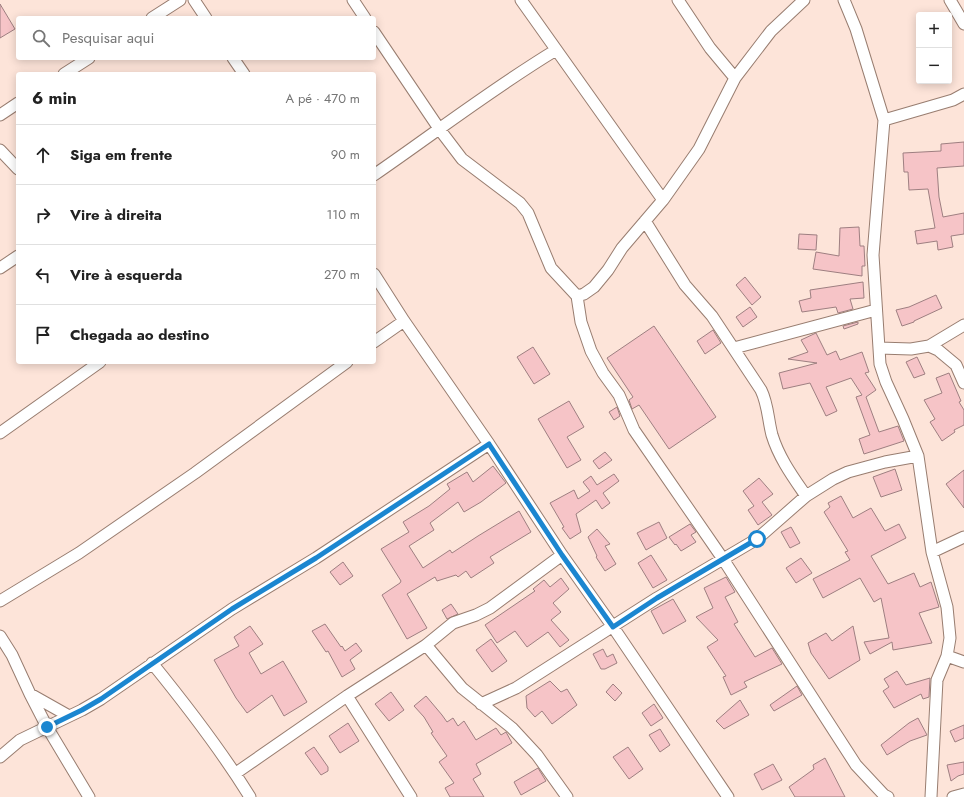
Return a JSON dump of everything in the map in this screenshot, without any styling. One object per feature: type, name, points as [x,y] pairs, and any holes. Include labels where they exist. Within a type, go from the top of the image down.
[{"type":"street","points":[[155,16],[180,0]]},
{"type":"street","points":[[194,0],[205,16]]},
{"type":"street","points":[[353,0],[364,16]]},
{"type":"street","points":[[521,0],[663,200]]},
{"type":"street","points":[[678,0],[710,48],[736,78]]},
{"type":"street","points":[[577,296],[584,294],[594,287],[608,270],[622,248],[663,200],[699,149],[736,78],[771,31],[804,0]]},
{"type":"street","points":[[844,0],[856,29],[884,120],[873,255],[880,364],[886,382],[904,419],[918,456],[932,552],[947,607],[950,638],[947,656],[937,680],[931,797]]},
{"type":"street","points":[[950,0],[964,24]]},
{"type":"street","points":[[376,35],[440,130],[462,159],[520,203],[528,213],[550,268],[577,296],[581,322],[591,351],[603,373],[618,395],[634,430],[723,558],[856,765],[884,795],[888,797]]},
{"type":"street","points":[[376,175],[440,130],[486,94],[556,50]]},
{"type":"street","points":[[67,72],[86,60]]},
{"type":"street","points":[[234,60],[243,72]]},
{"type":"street","points":[[884,120],[953,100],[964,94]]},
{"type":"street","points":[[0,115],[16,104]]},
{"type":"street","points":[[0,150],[16,167]]},
{"type":"street","points":[[645,221],[685,286],[712,316],[764,396],[772,435],[778,450],[806,496]]},
{"type":"street","points":[[0,268],[16,257]]},
{"type":"street","points":[[376,277],[562,555],[613,627],[728,797]]},
{"type":"street","points":[[734,348],[876,310]]},
{"type":"street","points":[[376,341],[404,320]]},
{"type":"street","points":[[878,348],[911,349],[929,346],[964,325]]},
{"type":"street","points":[[929,346],[938,350],[956,365],[964,383]]},
{"type":"street","points":[[0,433],[97,364]]},
{"type":"street","points":[[0,601],[79,553],[189,478],[344,364]]},
{"type":"street","points":[[0,757],[20,740],[82,710],[101,699],[232,609],[316,558],[489,444]]},
{"type":"street","points":[[481,704],[516,688],[723,558],[757,539],[806,496],[848,472],[885,462],[918,456]]},
{"type":"street","points":[[932,552],[964,536]]},
{"type":"street","points":[[236,773],[348,696],[426,646],[453,623],[476,615],[490,608],[562,555]]},
{"type":"street","points":[[0,636],[12,655],[47,727],[88,797]]},
{"type":"street","points":[[426,646],[462,688],[512,728],[537,755],[567,797]]},
{"type":"street","points":[[947,656],[964,662]]},
{"type":"street","points":[[152,663],[191,711],[236,773],[250,797]]},
{"type":"street","points":[[30,694],[69,716]]},
{"type":"street","points":[[348,696],[411,797]]},
{"type":"street","points":[[954,797],[964,794]]},
{"type":"building","points":[[0,4],[15,29],[0,38]]},
{"type":"building","points":[[964,142],[964,166],[937,168],[939,197],[943,217],[964,213],[964,234],[951,236],[953,247],[938,250],[937,241],[917,244],[915,231],[935,228],[928,189],[909,190],[908,172],[904,172],[903,153],[941,151],[941,144]]},
{"type":"building","points":[[859,227],[860,246],[864,246],[865,266],[862,266],[862,276],[813,269],[816,252],[839,256],[840,228]]},
{"type":"building","points":[[799,234],[817,235],[816,250],[798,249]]},
{"type":"building","points":[[745,277],[761,297],[752,305],[736,285]]},
{"type":"building","points":[[863,282],[864,298],[850,299],[853,309],[838,313],[836,307],[802,312],[799,301],[811,298],[810,290]]},
{"type":"building","points":[[936,295],[942,308],[914,322],[902,326],[896,310],[909,307]]},
{"type":"building","points":[[750,307],[757,317],[743,327],[736,317]]},
{"type":"building","points":[[858,322],[858,324],[844,329],[843,326]]},
{"type":"building","points":[[654,326],[716,417],[669,449],[639,405],[632,409],[629,400],[633,397],[607,358]]},
{"type":"building","points":[[713,330],[721,343],[705,354],[697,341]]},
{"type":"building","points":[[816,333],[827,355],[836,351],[840,360],[862,352],[869,372],[865,373],[876,390],[866,397],[879,432],[898,426],[904,441],[864,454],[859,439],[870,435],[856,397],[862,395],[851,378],[826,387],[837,411],[826,416],[810,383],[783,389],[779,373],[817,363],[788,359],[808,352],[801,340]]},
{"type":"building","points":[[533,347],[550,374],[534,384],[517,357]]},
{"type":"building","points":[[917,357],[925,374],[914,378],[906,362]]},
{"type":"building","points":[[949,373],[961,401],[959,402],[964,410],[964,425],[954,430],[955,432],[942,441],[930,422],[935,419],[924,400],[942,393],[936,378]]},
{"type":"building","points":[[569,401],[584,427],[567,437],[581,460],[567,468],[538,419]]},
{"type":"building","points":[[617,407],[620,416],[614,420],[609,412]]},
{"type":"building","points":[[605,452],[612,460],[599,469],[593,461]]},
{"type":"building","points":[[493,466],[506,483],[481,502],[464,512],[458,502],[430,523],[434,530],[409,546],[423,568],[450,550],[452,553],[519,511],[531,532],[490,557],[494,563],[471,578],[466,571],[458,577],[456,575],[437,581],[435,577],[407,594],[427,628],[407,639],[382,595],[401,581],[381,549],[409,532],[403,522],[429,506],[450,489],[447,484],[467,472],[473,482]]},
{"type":"building","points":[[895,469],[902,490],[881,497],[873,477]]},
{"type":"building","points":[[964,470],[964,508],[946,484]]},
{"type":"building","points":[[614,474],[619,481],[603,493],[610,503],[602,509],[596,500],[576,514],[581,532],[570,539],[562,528],[564,527],[550,503],[574,490],[578,499],[590,491],[583,482],[591,476],[597,485]]},
{"type":"building","points":[[759,478],[773,494],[762,502],[772,515],[758,525],[748,510],[754,506],[743,491]]},
{"type":"building","points":[[841,496],[853,518],[871,508],[885,531],[899,524],[906,538],[871,556],[888,584],[914,573],[920,587],[931,582],[939,607],[919,613],[932,643],[893,650],[892,642],[870,654],[864,642],[889,638],[881,598],[874,602],[860,578],[823,598],[813,579],[850,560],[845,552],[848,551],[824,512],[830,507],[828,503]]},
{"type":"building","points":[[659,522],[667,538],[646,550],[637,533]]},
{"type":"building","points":[[690,524],[696,532],[691,535],[696,542],[681,551],[669,537]]},
{"type":"building","points":[[791,527],[800,543],[790,548],[781,532]]},
{"type":"building","points":[[597,529],[610,544],[605,546],[616,564],[605,571],[596,557],[597,556],[588,537]]},
{"type":"building","points":[[651,555],[667,580],[653,588],[638,563]]},
{"type":"building","points":[[801,558],[812,573],[796,583],[786,568]]},
{"type":"building","points":[[343,562],[353,576],[340,585],[330,572]]},
{"type":"building","points":[[726,577],[735,592],[725,597],[738,622],[734,624],[755,657],[772,648],[782,664],[744,682],[747,687],[731,695],[723,677],[726,676],[707,647],[718,640],[696,617],[713,608],[704,588]]},
{"type":"building","points":[[561,578],[569,589],[553,603],[561,612],[551,620],[569,640],[560,647],[548,632],[527,647],[515,631],[497,643],[485,625],[535,591],[533,589],[544,580],[550,587]]},
{"type":"building","points":[[673,599],[686,621],[663,634],[651,611]]},
{"type":"building","points":[[451,604],[458,614],[447,619],[442,610]]},
{"type":"building","points":[[325,624],[345,651],[356,643],[362,651],[350,660],[355,669],[342,677],[328,651],[326,652],[312,631]]},
{"type":"building","points":[[250,626],[263,644],[249,653],[261,674],[283,661],[307,702],[284,716],[272,695],[247,713],[236,698],[214,660],[239,646],[234,637]]},
{"type":"building","points":[[853,626],[860,660],[829,679],[811,653],[808,643],[826,633],[832,641]]},
{"type":"building","points":[[491,639],[507,661],[492,672],[476,650]]},
{"type":"building","points":[[603,649],[607,657],[613,654],[617,663],[605,669],[601,669],[593,654]]},
{"type":"building","points":[[897,671],[906,685],[930,678],[929,697],[923,699],[921,694],[894,708],[883,691],[889,687],[884,679]]},
{"type":"building","points":[[550,681],[561,692],[567,689],[577,705],[552,724],[542,711],[535,717],[527,708],[526,696]]},
{"type":"building","points":[[613,684],[622,693],[615,701],[606,692]]},
{"type":"building","points":[[797,686],[802,695],[774,711],[770,705]]},
{"type":"building","points":[[391,692],[404,710],[389,721],[375,704]]},
{"type":"building","points":[[426,696],[447,722],[453,718],[458,726],[464,721],[476,740],[496,728],[501,735],[506,732],[512,743],[476,764],[481,774],[473,779],[484,797],[450,797],[445,788],[454,783],[439,762],[447,756],[431,733],[433,732],[424,717],[414,706]]},
{"type":"building","points":[[740,700],[749,715],[724,729],[716,721]]},
{"type":"building","points":[[654,704],[663,718],[651,726],[642,713]]},
{"type":"building","points":[[918,718],[927,735],[910,741],[887,755],[881,745],[909,723]]},
{"type":"building","points":[[348,723],[359,741],[340,753],[329,736]]},
{"type":"building","points":[[964,725],[964,738],[955,742],[950,731]]},
{"type":"building","points":[[660,729],[670,745],[660,752],[649,735]]},
{"type":"building","points":[[314,747],[328,767],[328,771],[321,775],[305,753]]},
{"type":"building","points":[[628,747],[643,769],[629,779],[613,757]]},
{"type":"building","points":[[825,758],[845,797],[795,797],[789,787],[814,769],[813,765]]},
{"type":"building","points":[[964,762],[964,774],[951,781],[947,765]]},
{"type":"building","points":[[773,764],[782,780],[762,790],[754,774]]},
{"type":"building","points":[[538,768],[546,781],[521,795],[514,782]]},
{"type":"route","points":[[47,727],[101,699],[232,609],[316,558],[489,444],[562,555],[613,627],[657,598],[757,539]]}]
